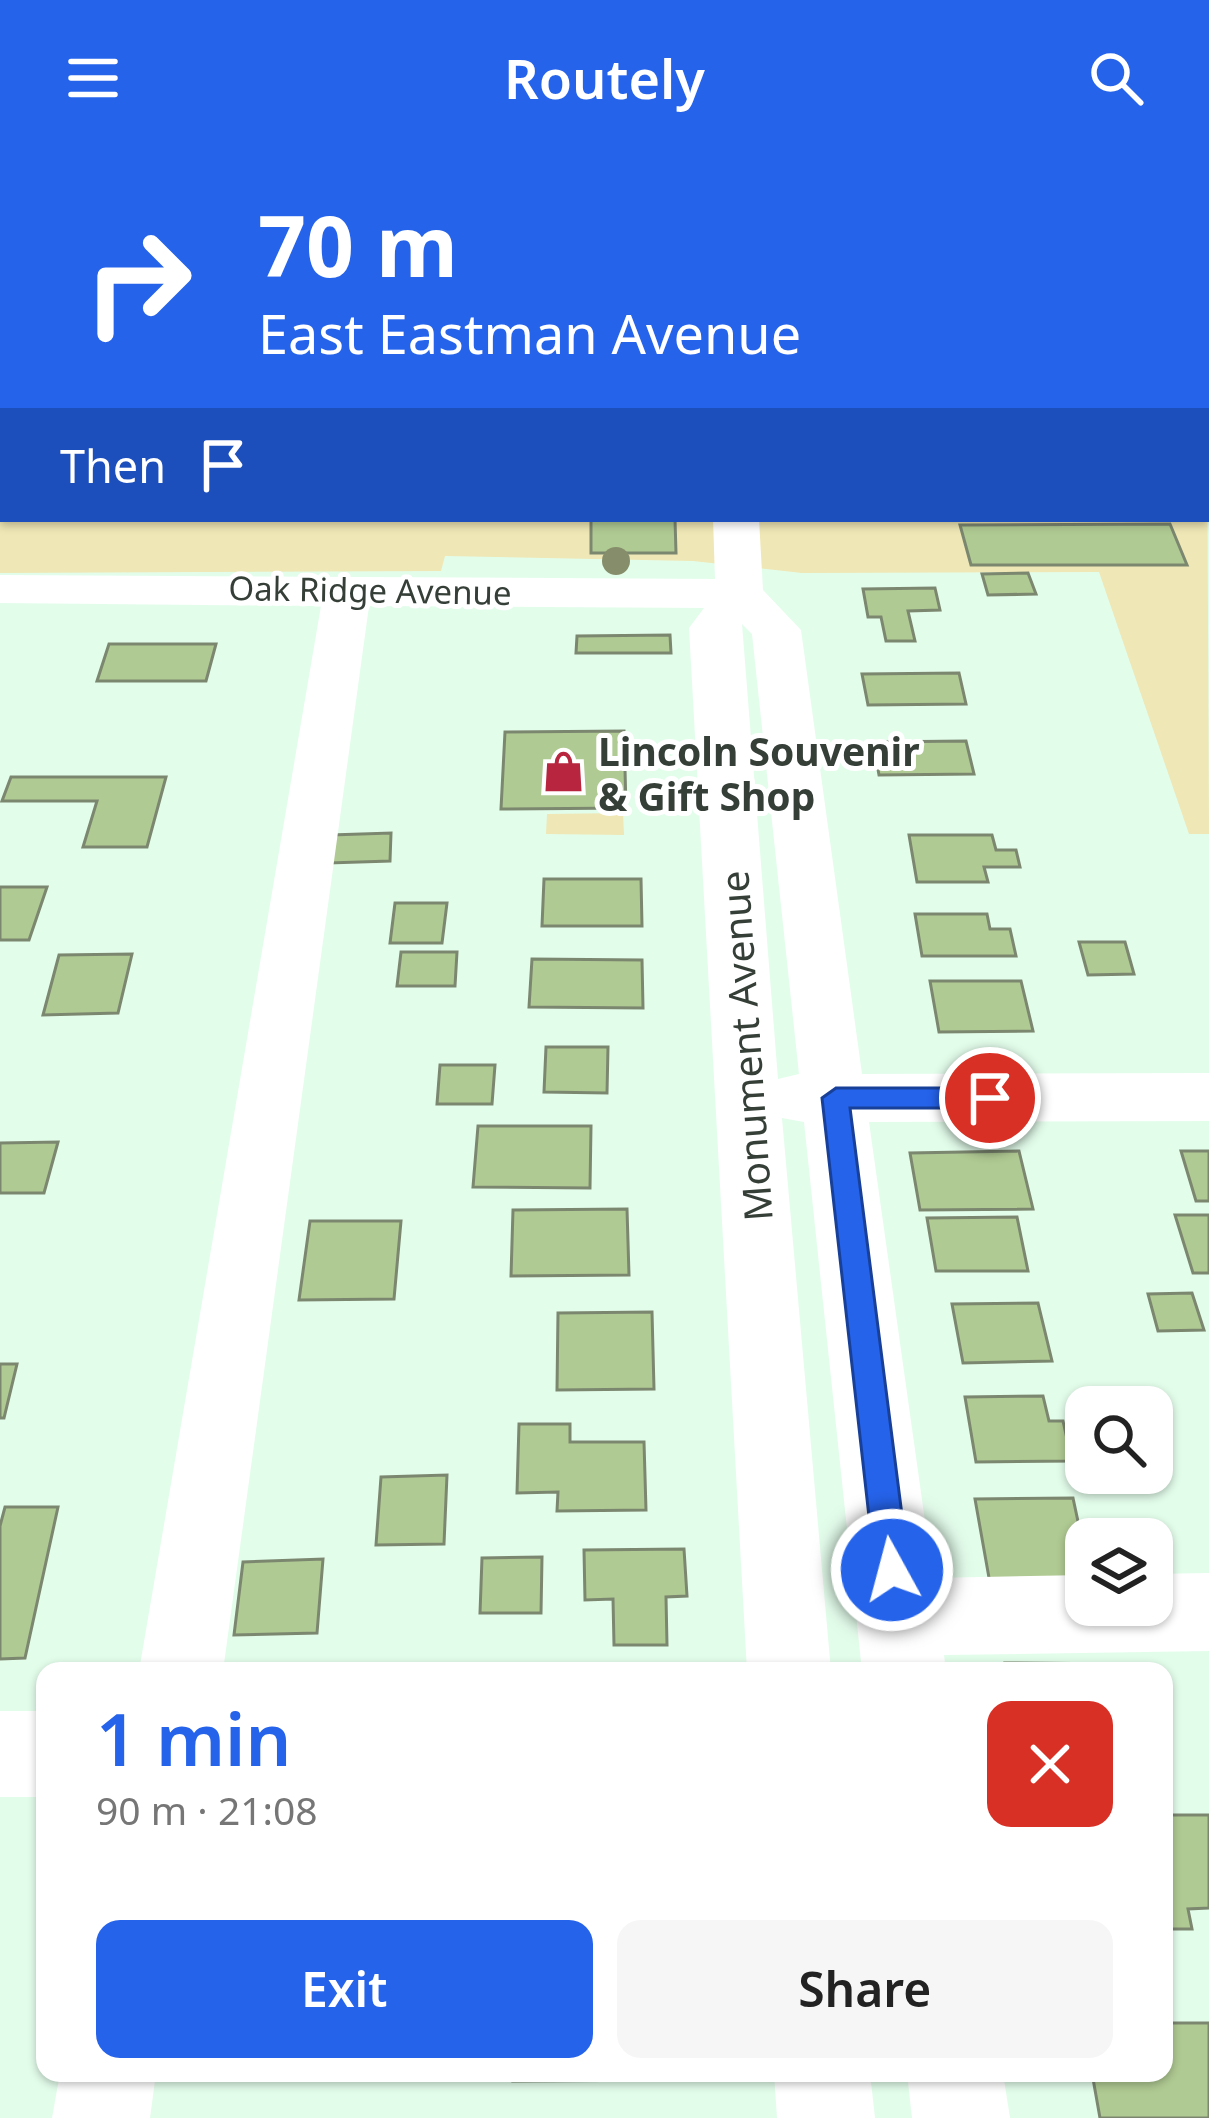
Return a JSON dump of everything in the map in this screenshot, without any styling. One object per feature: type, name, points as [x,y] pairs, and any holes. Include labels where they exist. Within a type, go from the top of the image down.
[{"type":"street","points":[[736,522],[740,594]]},
{"type":"street","name":"Oak Ridge Avenue","points":[[0,589],[740,594]]},
{"type":"street","points":[[183,1662],[347,591]]},
{"type":"street","name":"Monument Avenue","points":[[788,1662],[714,628],[740,594],[776,630],[901,1644]]},
{"type":"street","points":[[749,1099],[1209,1097]]},
{"type":"street","points":[[901,1644],[1209,1612]]},
{"type":"street","points":[[0,1754],[36,1754]]},
{"type":"street","points":[[101,2118],[107,2082]]},
{"type":"street","points":[[823,2082],[826,2118]]},
{"type":"street","points":[[956,2082],[961,2118]]},
{"type":"shaded area","points":[[0,522],[1208,522],[1209,834],[1189,834],[1099,572],[802,573],[693,561],[445,556],[441,571],[0,573]]},
{"type":"shaded area","points":[[623,813],[624,835],[546,834],[547,814]]},
{"type":"building","points":[[591,522],[675,522],[676,553],[591,553]]},
{"type":"building","points":[[1170,524],[1187,565],[971,565],[960,525]]},
{"type":"building","points":[[1028,573],[1036,594],[988,595],[982,574]]},
{"type":"building","points":[[935,588],[940,610],[908,611],[915,641],[886,641],[881,617],[868,617],[863,589]]},
{"type":"building","points":[[670,635],[671,653],[576,653],[577,636]]},
{"type":"building","points":[[109,644],[216,644],[206,681],[97,681]]},
{"type":"building","points":[[959,673],[966,704],[868,705],[862,674]]},
{"type":"building","points":[[624,731],[626,808],[501,809],[505,732]]},
{"type":"building","points":[[966,741],[974,774],[879,775],[873,742]]},
{"type":"building","points":[[11,777],[166,777],[147,847],[83,847],[97,801],[2,801]]},
{"type":"building","points":[[391,833],[390,861],[329,863],[331,835]]},
{"type":"building","points":[[909,835],[992,835],[996,850],[1016,850],[1020,867],[984,867],[988,882],[917,882]]},
{"type":"building","points":[[544,879],[641,879],[642,926],[542,926]]},
{"type":"building","points":[[0,887],[47,887],[29,940],[0,940]]},
{"type":"building","points":[[395,903],[447,903],[442,943],[390,943]]},
{"type":"building","points":[[915,914],[987,914],[990,929],[1010,929],[1016,956],[922,956]]},
{"type":"building","points":[[1079,942],[1125,942],[1134,974],[1088,975]]},
{"type":"building","points":[[401,952],[457,952],[455,986],[397,986]]},
{"type":"building","points":[[132,954],[118,1013],[43,1015],[59,955]]},
{"type":"building","points":[[532,959],[642,960],[643,1008],[529,1007]]},
{"type":"building","points":[[930,981],[1021,981],[1033,1031],[939,1032]]},
{"type":"building","points":[[546,1047],[608,1047],[607,1093],[544,1092]]},
{"type":"building","points":[[440,1065],[495,1065],[492,1104],[437,1104]]},
{"type":"building","points":[[478,1126],[591,1126],[590,1188],[473,1187]]},
{"type":"building","points":[[58,1142],[44,1193],[0,1193],[0,1143]]},
{"type":"building","points":[[1019,1151],[1033,1209],[920,1210],[910,1153]]},
{"type":"building","points":[[1181,1151],[1209,1151],[1209,1201],[1196,1201]]},
{"type":"building","points":[[627,1209],[629,1275],[511,1276],[513,1210]]},
{"type":"building","points":[[1175,1215],[1209,1215],[1209,1273],[1193,1273]]},
{"type":"building","points":[[1017,1217],[1028,1271],[936,1271],[927,1218]]},
{"type":"building","points":[[310,1221],[401,1221],[394,1299],[299,1300]]},
{"type":"building","points":[[1192,1293],[1204,1330],[1158,1331],[1148,1294]]},
{"type":"building","points":[[1038,1303],[1052,1361],[963,1363],[952,1304]]},
{"type":"building","points":[[652,1312],[654,1389],[557,1390],[558,1313]]},
{"type":"building","points":[[0,1364],[17,1364],[4,1418],[0,1418]]},
{"type":"building","points":[[1043,1396],[1049,1421],[1063,1421],[1065,1461],[976,1462],[965,1397]]},
{"type":"building","points":[[519,1424],[570,1424],[570,1442],[644,1442],[646,1510],[557,1511],[558,1492],[517,1493]]},
{"type":"building","points":[[447,1475],[444,1544],[376,1545],[381,1477]]},
{"type":"building","points":[[1073,1498],[1077,1518],[1065,1518],[1065,1587],[991,1589],[975,1499]]},
{"type":"building","points":[[5,1507],[58,1507],[25,1658],[0,1659],[0,1526]]},
{"type":"building","points":[[684,1549],[687,1596],[666,1597],[667,1645],[614,1645],[613,1599],[585,1600],[584,1550]]},
{"type":"building","points":[[542,1557],[541,1613],[480,1613],[482,1558]]},
{"type":"building","points":[[323,1559],[317,1633],[234,1635],[243,1562]]},
{"type":"building","points":[[1173,1815],[1209,1815],[1209,1908],[1188,1909],[1192,1929],[1173,1929]]},
{"type":"building","points":[[1173,2023],[1209,2023],[1209,2118],[1100,2118],[1094,2082],[1173,2082]]},
{"type":"place","name":"Lincoln Souvenir & Gift Shop","points":[[564,772]]},
{"type":"route","points":[[892,1570],[836,1098],[990,1098]]}]
